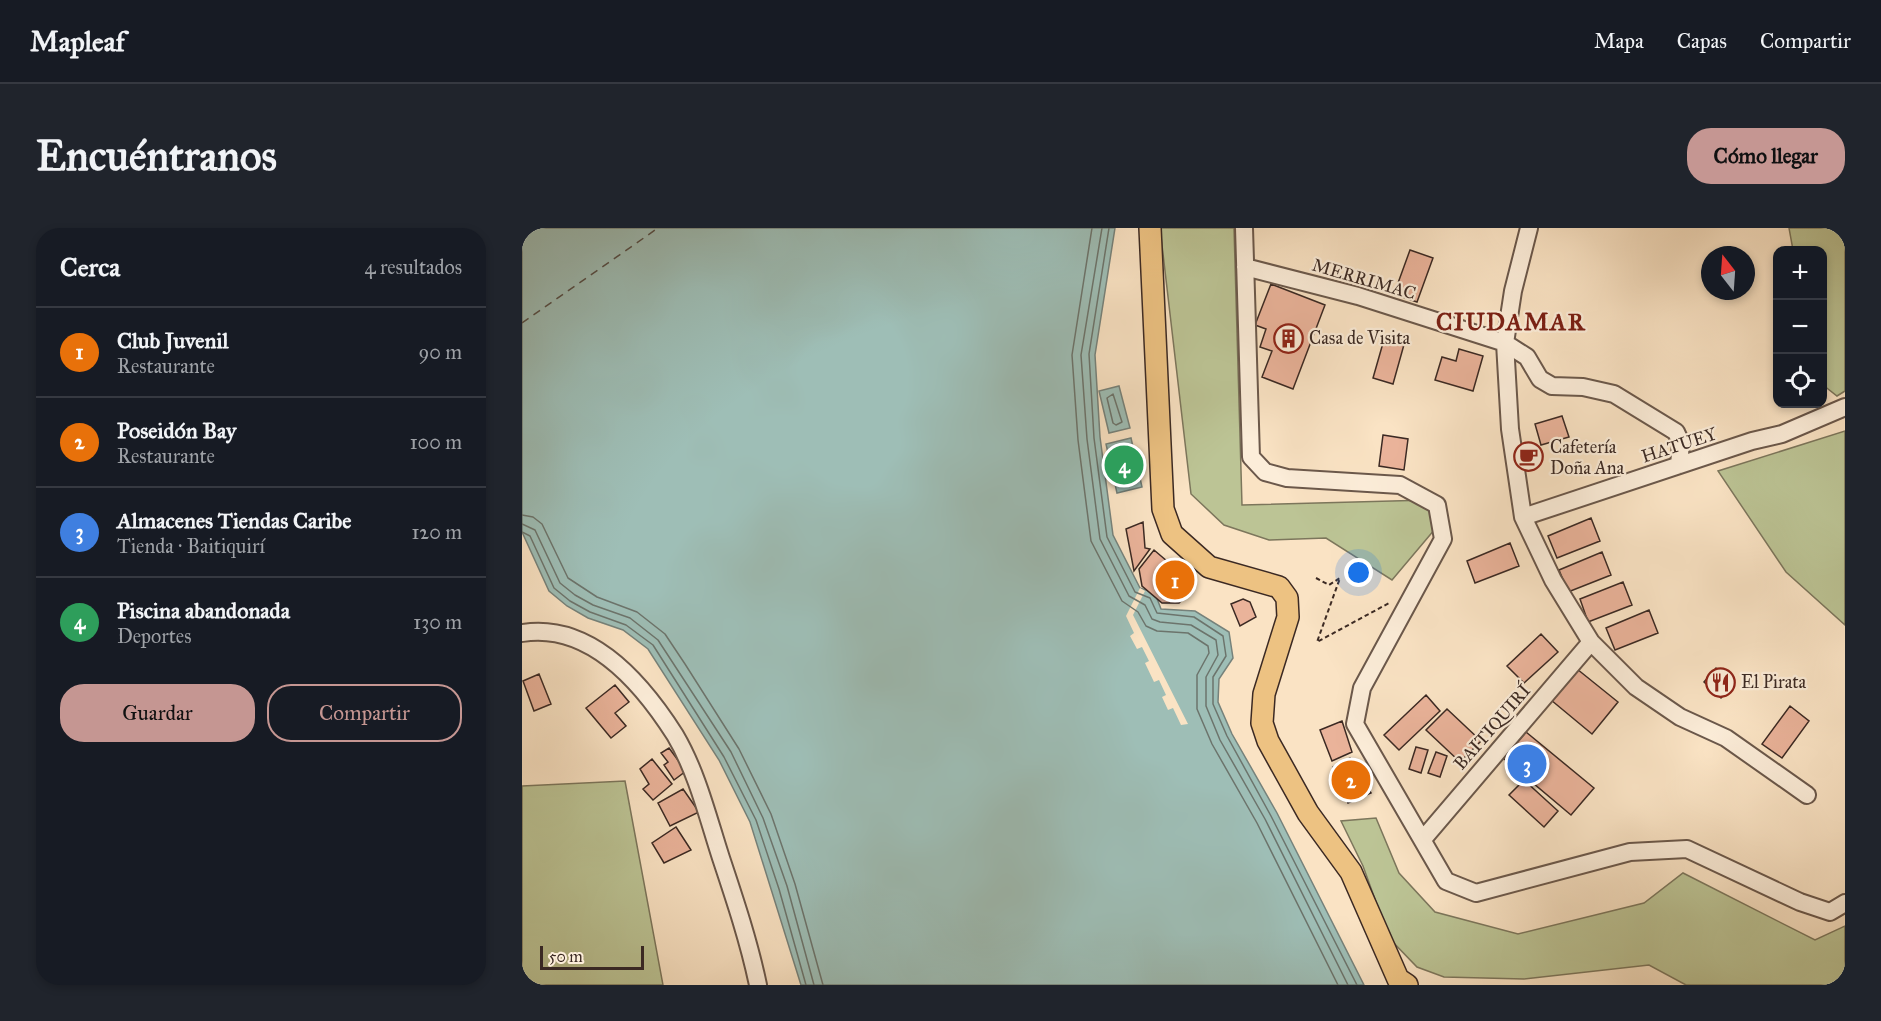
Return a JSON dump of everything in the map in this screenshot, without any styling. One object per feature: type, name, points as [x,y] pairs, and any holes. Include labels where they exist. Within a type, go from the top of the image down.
[{"type":"main road","points":[[1150,228],[1163,509],[1172,534],[1209,567],[1280,587],[1287,598],[1288,617],[1264,694],[1262,723],[1268,741],[1308,813],[1351,872],[1398,979],[1407,985]]},
{"type":"street","points":[[1244,228],[1251,456],[1265,472],[1287,478],[1400,485],[1437,505],[1443,539],[1362,688],[1355,724],[1424,837],[1446,881],[1476,893],[1630,852],[1687,849],[1800,903],[1830,912],[1845,903]]},
{"type":"street","points":[[1529,228],[1514,291],[1505,343],[1510,429],[1523,517],[1552,580],[1591,642],[1636,687],[1680,717],[1726,738],[1807,795]]},
{"type":"street","name":"MERRIMAC","points":[[1245,267],[1358,296],[1505,343],[1527,357],[1540,379],[1552,386],[1583,387],[1614,394],[1676,432],[1681,443],[1679,465]]},
{"type":"street","name":"HATUEY","points":[[1523,517],[1752,441],[1782,434],[1845,407]]},
{"type":"street","points":[[522,633],[539,630],[567,637],[609,655],[639,686],[675,736],[703,803],[749,946],[758,985]]},
{"type":"street","name":"BAITIQUIRÍ","points":[[1424,837],[1591,642]]},
{"type":"path","points":[[1316,579],[1329,585],[1341,578],[1317,642],[1417,588]]},
{"type":"green space","points":[[1160,228],[1234,228],[1242,505],[1429,500],[1435,529],[1392,580],[1326,538],[1269,540],[1224,525],[1191,494]]},
{"type":"green space","points":[[1789,228],[1845,228],[1845,391],[1837,396],[1827,388],[1827,246],[1792,246]]},
{"type":"green space","points":[[1845,431],[1845,625],[1786,572],[1718,471]]},
{"type":"green space","points":[[625,781],[663,985],[522,985],[522,786]]},
{"type":"green space","points":[[1376,818],[1399,873],[1435,912],[1518,934],[1644,903],[1683,873],[1815,940],[1845,926],[1845,985],[1686,985],[1649,965],[1524,979],[1444,977],[1417,967],[1389,938],[1363,866],[1341,821]]},
{"type":"water","points":[[522,228],[1115,228],[1095,355],[1100,437],[1113,535],[1140,588],[1155,593],[1161,609],[1195,611],[1229,632],[1233,658],[1219,679],[1218,702],[1232,734],[1277,813],[1364,985],[801,985],[750,822],[719,760],[648,649],[623,630],[588,618],[567,606],[549,591],[522,532]]},
{"type":"water","points":[[1119,386],[1130,428],[1109,433],[1099,391]]},
{"type":"water","points":[[1131,438],[1142,487],[1117,493],[1106,444]]},
{"type":"pier","points":[[1140,588],[1145,591],[1133,615],[1188,724],[1181,725],[1173,708],[1168,710],[1162,697],[1166,695],[1159,680],[1154,682],[1145,663],[1149,661],[1142,647],[1137,649],[1130,636],[1134,633],[1126,616]]},
{"type":"building","points":[[1410,250],[1433,258],[1417,302],[1394,294]]},
{"type":"building","name":"Casa de Visita","points":[[1271,284],[1325,305],[1293,389],[1262,377],[1272,351],[1260,347],[1266,329],[1255,325]]},
{"type":"building","points":[[1385,336],[1405,341],[1393,384],[1373,378]]},
{"type":"building","points":[[1459,349],[1483,356],[1473,391],[1435,380],[1442,357],[1456,361]]},
{"type":"building","points":[[1562,416],[1569,437],[1541,445],[1535,424]]},
{"type":"building","points":[[1383,435],[1408,439],[1404,470],[1379,466]]},
{"type":"building","points":[[1591,518],[1600,541],[1557,558],[1548,536]]},
{"type":"building","points":[[1143,522],[1145,548],[1150,549],[1134,571],[1126,529]]},
{"type":"building","points":[[1510,543],[1519,566],[1475,583],[1467,561]]},
{"type":"building","points":[[1154,550],[1195,585],[1179,603],[1162,603],[1142,586],[1139,569]]},
{"type":"building","points":[[1602,552],[1611,575],[1568,592],[1559,570]]},
{"type":"building","points":[[1623,582],[1632,605],[1588,622],[1580,599]]},
{"type":"building","points":[[1243,599],[1250,602],[1256,617],[1240,626],[1231,604]]},
{"type":"building","points":[[1649,610],[1658,633],[1615,650],[1606,628]]},
{"type":"building","points":[[1541,634],[1558,652],[1524,683],[1507,666]]},
{"type":"building","points":[[1716,668],[1734,684],[1721,698],[1704,682]]},
{"type":"building","points":[[1577,669],[1618,702],[1592,734],[1551,700]]},
{"type":"building","points":[[539,674],[551,704],[534,711],[523,681]]},
{"type":"building","points":[[615,685],[629,702],[615,713],[626,726],[611,738],[586,708]]},
{"type":"building","points":[[1426,695],[1440,711],[1399,750],[1384,735]]},
{"type":"building","points":[[1790,706],[1809,721],[1782,758],[1762,744]]},
{"type":"building","points":[[1447,709],[1481,741],[1460,762],[1426,730]]},
{"type":"building","points":[[1342,721],[1352,752],[1332,761],[1320,730]]},
{"type":"building","points":[[1526,732],[1594,788],[1571,815],[1503,758]]},
{"type":"building","points":[[1416,747],[1428,750],[1421,773],[1409,769]]},
{"type":"building","points":[[669,748],[686,771],[674,780],[664,765],[668,762],[661,753]]},
{"type":"building","points":[[1436,752],[1447,756],[1440,777],[1428,773]]},
{"type":"building","points":[[1350,758],[1371,793],[1348,803],[1333,767]]},
{"type":"building","points":[[652,759],[672,784],[653,800],[643,789],[649,784],[640,769]]},
{"type":"building","points":[[1524,780],[1558,811],[1544,827],[1509,795]]},
{"type":"building","points":[[683,789],[699,812],[670,826],[658,803]]},
{"type":"building","points":[[676,827],[691,850],[664,863],[652,843]]},
{"type":"ferry route","points":[[522,323],[658,228]]},
{"type":"place","name":"Casa de Visita","points":[[1288,338]]},
{"type":"place","name":"Cafetería Doña Ana","points":[[1529,457]]},
{"type":"place","name":"Piscina abandonada","points":[[1124,465]]},
{"type":"place","name":"Club Juvenil","points":[[1175,580]]},
{"type":"place","name":"El Pirata","points":[[1720,682]]},
{"type":"place","name":"Almacenes Tiendas Caribe","points":[[1527,764]]},
{"type":"place","name":"Poseidón Bay","points":[[1351,780]]},
{"type":"district","name":"CIUDAMAR","points":[[1511,322]]}]
